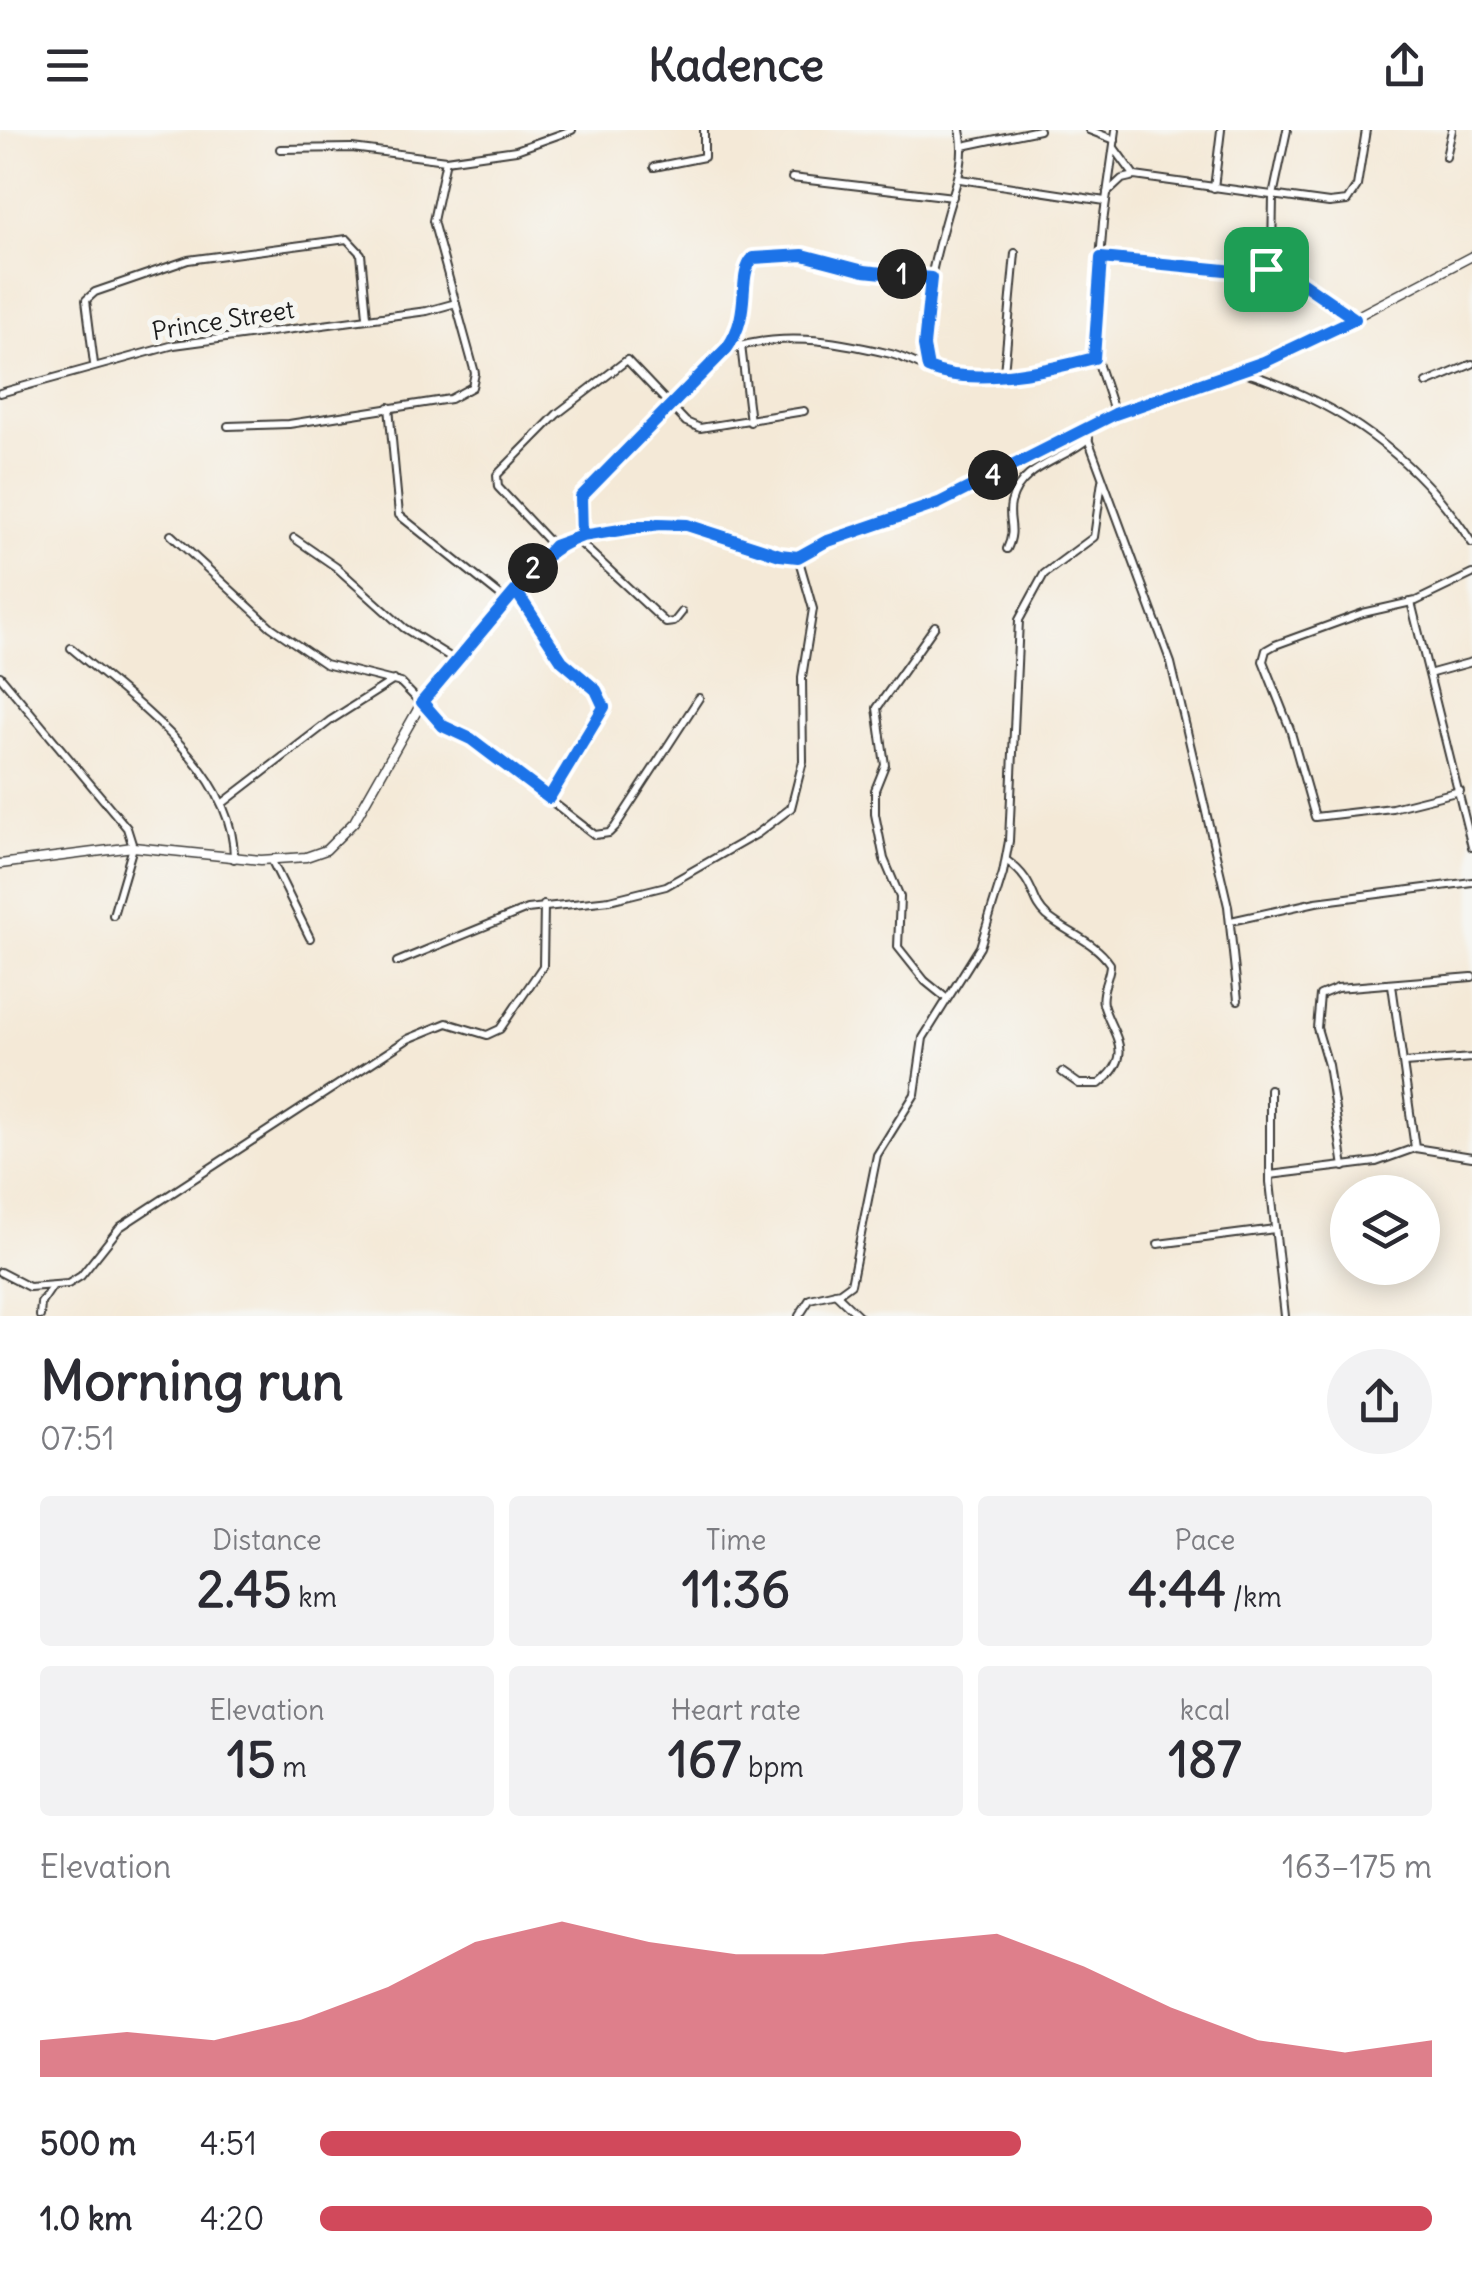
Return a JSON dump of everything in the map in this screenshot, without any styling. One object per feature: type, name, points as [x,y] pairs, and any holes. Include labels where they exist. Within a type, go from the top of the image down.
[{"type":"street","points":[[280,149],[352,148],[446,160],[505,153],[572,130]]},
{"type":"street","points":[[654,167],[704,157],[704,130]]},
{"type":"street","points":[[928,368],[924,346],[931,278],[960,179],[960,130]]},
{"type":"street","points":[[963,146],[1040,130]]},
{"type":"street","points":[[1088,130],[1115,144],[1135,176]]},
{"type":"street","points":[[1115,414],[1094,358],[1106,197],[1116,130]]},
{"type":"street","points":[[1214,188],[1221,130]]},
{"type":"street","points":[[1286,130],[1270,241],[1278,266],[1355,319]]},
{"type":"street","points":[[1106,197],[1122,179],[1135,176],[1329,203],[1352,198],[1366,130]]},
{"type":"street","points":[[1446,157],[1452,130]]},
{"type":"street","points":[[228,426],[289,424],[450,400],[472,387],[475,373],[433,221],[446,160]]},
{"type":"street","points":[[792,178],[953,198]]},
{"type":"street","points":[[960,179],[1106,197]]},
{"type":"street","points":[[94,364],[86,300],[95,292],[188,260],[346,239],[361,254],[366,317]]},
{"type":"street","points":[[1004,373],[1015,253]]},
{"type":"street","points":[[578,537],[581,497],[740,330],[747,264],[761,254],[803,255],[864,271],[931,278]]},
{"type":"street","points":[[0,864],[133,847],[234,859],[306,857],[342,839],[422,702],[554,546],[578,537],[659,524],[687,525],[780,555],[798,557],[825,542],[939,503],[1115,414],[1240,371],[1355,319],[1472,257]]},
{"type":"street","points":[[1101,258],[1246,272],[1278,266]]},
{"type":"street","name":"Prince Street","points":[[0,393],[174,345],[427,311],[456,303]]},
{"type":"street","points":[[740,330],[756,341]]},
{"type":"street","points":[[723,352],[776,337],[806,339],[892,354],[955,376],[1004,373],[1094,358]]},
{"type":"street","points":[[742,345],[750,422]]},
{"type":"street","points":[[554,546],[498,487],[497,475],[557,414],[627,360],[686,422],[700,428],[804,412]]},
{"type":"street","points":[[1428,383],[1472,364]]},
{"type":"street","points":[[1240,371],[1323,401],[1386,444],[1434,491],[1472,544]]},
{"type":"street","points":[[662,393],[662,410]]},
{"type":"street","points":[[389,408],[399,515],[507,601]]},
{"type":"street","points":[[1084,428],[1128,538],[1171,663],[1231,921],[1238,1000]]},
{"type":"street","points":[[1007,550],[1014,526],[1010,505],[1020,483],[1088,438]]},
{"type":"street","points":[[799,1316],[810,1299],[846,1289],[856,1274],[862,1216],[877,1155],[915,1094],[920,1049],[988,930],[1006,860],[1019,620],[1044,574],[1094,537],[1102,481]]},
{"type":"street","points":[[171,535],[255,616],[336,668],[394,680],[422,702],[443,726],[471,739],[595,835],[609,834],[699,698]]},
{"type":"street","points":[[578,537],[666,622],[674,622],[682,612]]},
{"type":"street","points":[[294,538],[336,567],[404,628],[456,660]]},
{"type":"street","points":[[397,962],[544,905],[610,900],[666,886],[757,834],[792,808],[803,761],[802,677],[813,608],[798,557]]},
{"type":"street","points":[[1460,791],[1392,808],[1315,817],[1290,730],[1263,662],[1266,650],[1276,644],[1411,602],[1472,574]]},
{"type":"street","points":[[516,591],[562,661],[603,701],[598,722],[549,798]]},
{"type":"street","points":[[1411,602],[1432,673],[1472,847]]},
{"type":"street","points":[[935,626],[876,708],[886,743],[885,764],[875,790],[875,814],[884,859],[900,898],[898,947],[924,981],[946,998]]},
{"type":"street","points":[[71,648],[177,738],[223,803],[232,827],[234,859]]},
{"type":"street","points":[[1432,673],[1472,662]]},
{"type":"street","points":[[0,676],[40,720],[76,772],[108,802],[127,828],[133,847],[113,915]]},
{"type":"street","points":[[223,803],[394,680]]},
{"type":"street","points":[[272,859],[310,938]]},
{"type":"street","points":[[1006,860],[1027,876],[1048,917],[1098,949],[1110,964],[1102,1001],[1120,1037],[1120,1050],[1099,1084],[1079,1084],[1062,1072]]},
{"type":"street","points":[[1231,921],[1316,902],[1472,882]]},
{"type":"street","points":[[0,1272],[29,1287],[52,1287],[81,1276],[120,1227],[408,1039],[447,1024],[487,1035],[500,1030],[543,966],[544,905]]},
{"type":"street","points":[[1344,1167],[1328,1065],[1317,1028],[1320,996],[1337,988],[1472,977]]},
{"type":"street","points":[[1392,985],[1416,1148]]},
{"type":"street","points":[[1404,1062],[1472,1058]]},
{"type":"street","points":[[1270,1089],[1270,1175],[1284,1316]]},
{"type":"street","points":[[1270,1175],[1376,1162],[1416,1148],[1472,1157]]},
{"type":"street","points":[[1158,1244],[1275,1229]]},
{"type":"street","points":[[40,1316],[41,1303],[52,1287]]},
{"type":"street","points":[[835,1293],[859,1316]]},
{"type":"route","points":[[1266,269],[1246,272],[1101,258],[1094,358],[1048,369],[955,376],[928,368],[924,346],[931,278],[864,271],[803,255],[761,254],[753,258],[745,274],[740,330],[727,348],[581,497],[582,536],[554,546],[545,556],[531,570],[422,702],[443,726],[471,739],[549,798],[604,707],[596,690],[562,661],[516,591],[554,546],[604,531],[659,524],[687,525],[780,555],[798,557],[825,542],[939,503],[1115,414],[1264,362],[1355,319],[1295,282],[1278,266],[1266,269]]}]
